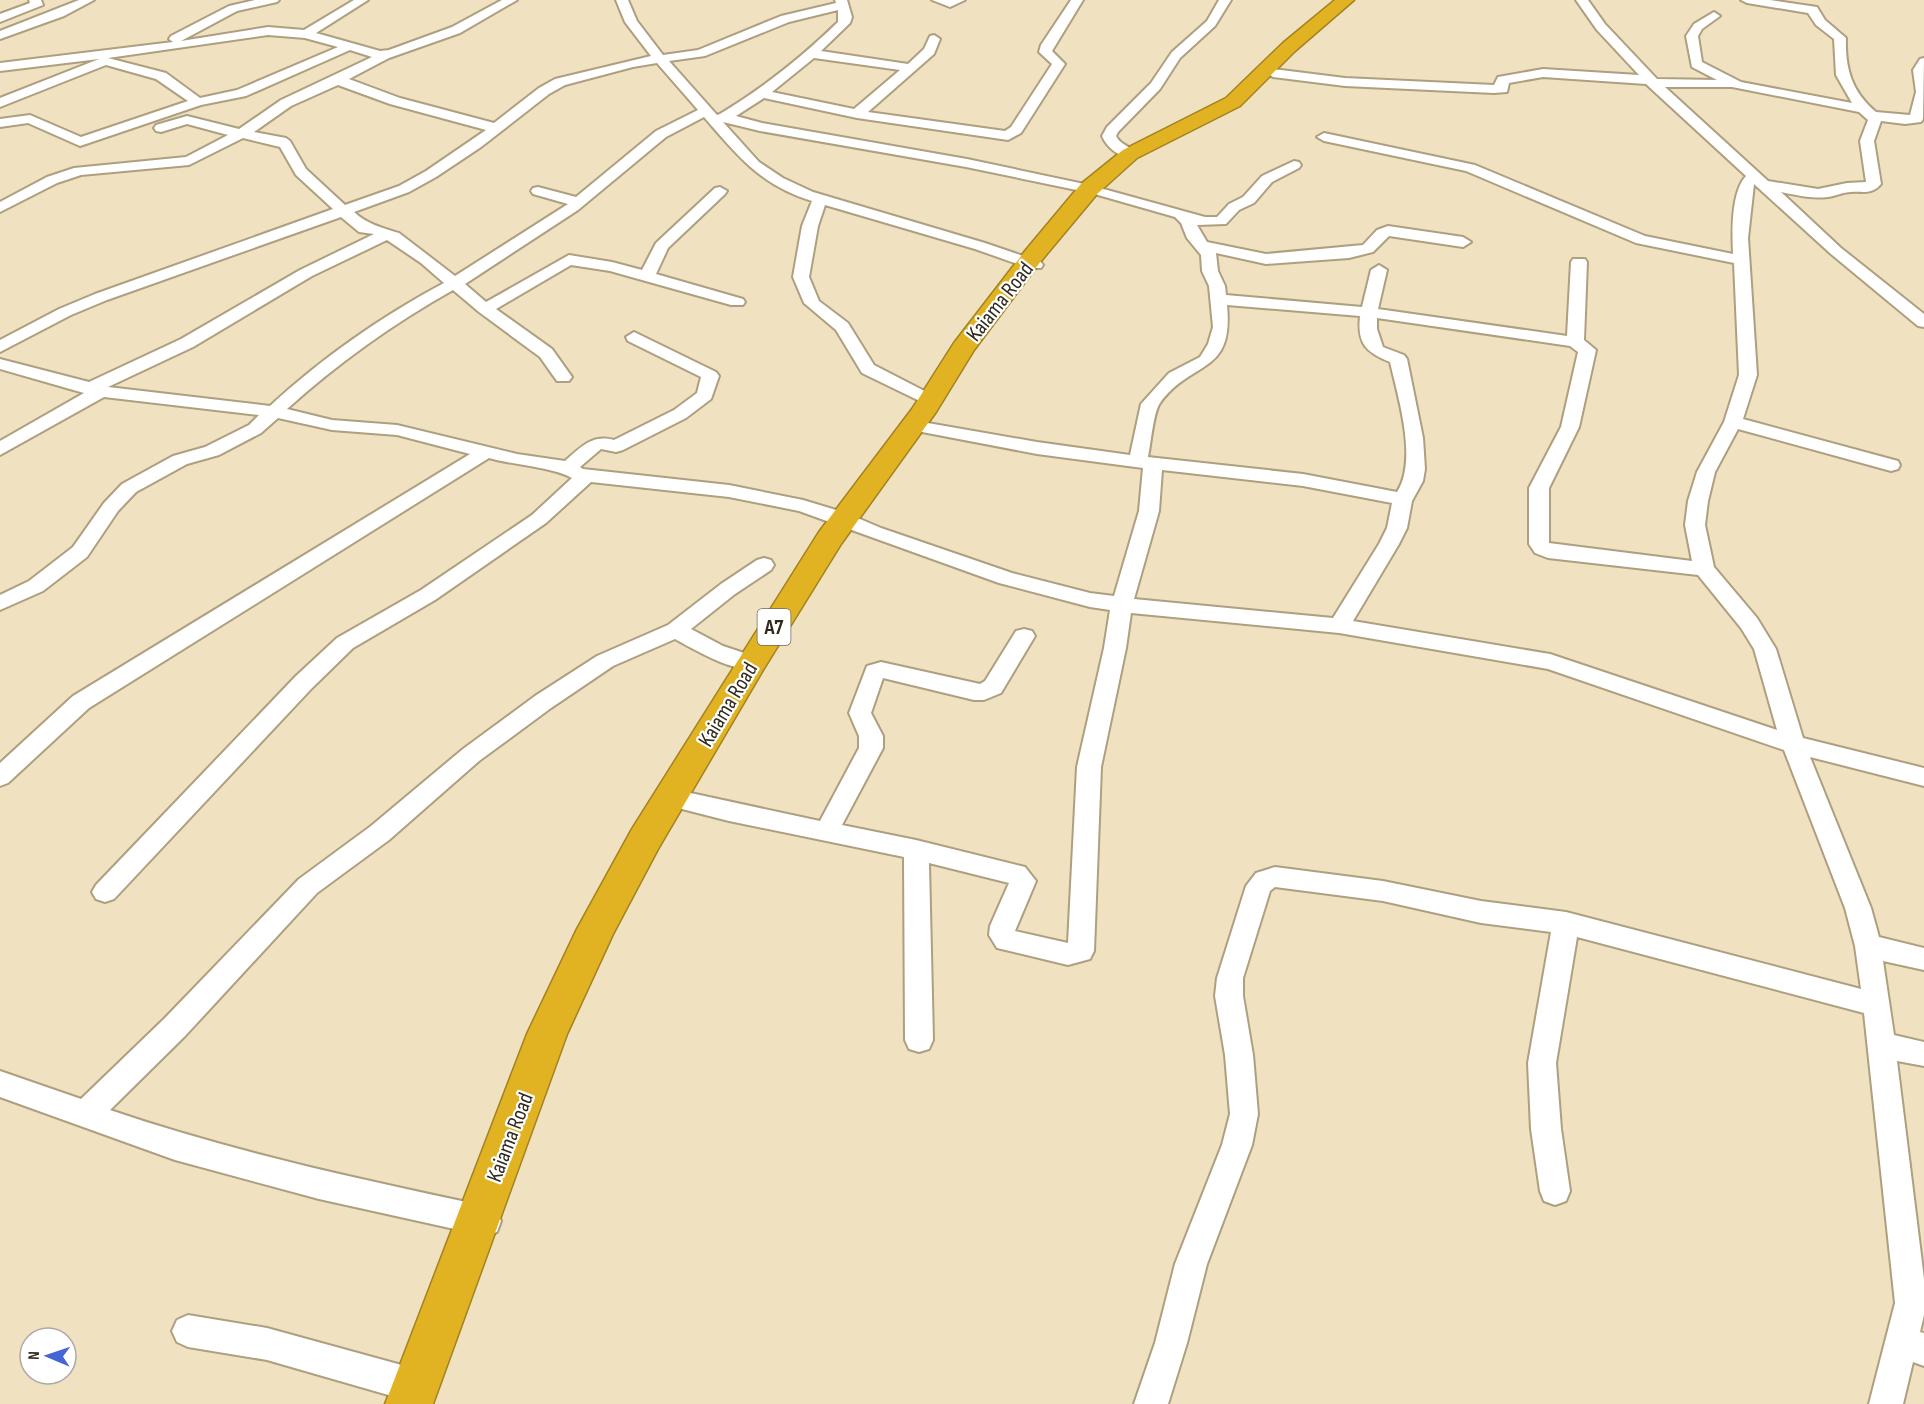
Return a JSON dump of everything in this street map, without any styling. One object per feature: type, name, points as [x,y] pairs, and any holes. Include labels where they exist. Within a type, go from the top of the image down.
[{"type":"highway","name":"Kaiama Road","points":[[487,1222],[547,1034],[596,929],[635,856],[751,663],[848,520],[1034,261],[1094,190],[1130,154],[1233,102],[1289,47],[1345,0]]},
{"type":"highway","name":"Kaiama Road","points":[[1094,190],[1128,162],[1238,105],[1273,74],[1306,39],[1352,0]]},
{"type":"highway","name":"Kaiama Road","points":[[419,1398],[487,1222],[582,995],[632,892],[848,520]]},
{"type":"street","points":[[0,35],[88,0]]},
{"type":"street","points":[[159,48],[233,8],[273,0]]},
{"type":"street","points":[[306,34],[362,0]]},
{"type":"street","points":[[0,208],[52,180],[79,171],[103,167],[183,162],[244,132],[286,103],[338,80],[385,55],[456,30],[512,0]]},
{"type":"street","points":[[622,0],[631,22],[660,59],[715,116],[754,165],[778,181],[820,198],[1034,261]]},
{"type":"street","points":[[938,0],[950,3],[959,0]]},
{"type":"street","points":[[764,94],[857,114],[997,135],[1012,134],[1059,64],[1045,52],[1047,45],[1077,0]]},
{"type":"street","points":[[1130,154],[1112,143],[1109,136],[1112,130],[1154,89],[1163,71],[1176,55],[1206,29],[1222,10],[1226,0]]},
{"type":"street","points":[[1581,0],[1601,27],[1647,77],[1836,250],[1924,322]]},
{"type":"street","points":[[1747,0],[1813,10],[1814,16],[1820,23],[1840,38],[1838,65],[1848,90],[1875,120],[1867,141],[1874,184],[1867,188],[1847,187],[1842,191],[1820,193],[1802,192],[1760,180],[1747,183],[1740,238],[1748,375],[1733,422],[1706,472],[1698,501],[1695,525],[1704,569],[1749,624],[1765,650],[1793,744],[1858,908],[1868,946],[1877,1005],[1911,1303],[1913,1345],[1886,1404]]},
{"type":"street","points":[[0,18],[36,2],[51,2]]},
{"type":"street","points":[[0,347],[65,312],[101,297],[342,209],[404,189],[476,144],[544,91],[560,82],[632,63],[700,53],[785,19],[842,2],[846,17],[844,23],[813,54],[764,94],[715,116],[661,134],[573,207],[455,283],[395,318],[301,387],[255,429],[212,451],[180,460],[129,488],[111,507],[80,552],[36,586],[0,603]]},
{"type":"street","points":[[1714,16],[1698,27],[1692,36],[1692,48],[1696,64],[1730,84]]},
{"type":"street","points":[[0,67],[159,48],[268,31],[306,34],[385,55]]},
{"type":"street","points":[[857,114],[930,51],[934,39]]},
{"type":"street","points":[[0,123],[30,119],[80,142],[198,102],[241,93],[350,46]]},
{"type":"street","points":[[0,103],[106,61],[119,53]]},
{"type":"street","points":[[813,54],[910,68]]},
{"type":"street","points":[[106,61],[160,76],[198,102]]},
{"type":"street","points":[[1273,74],[1345,82],[1494,89],[1502,89],[1503,80],[1513,80],[1530,74],[1647,77],[1730,84],[1912,120],[1916,118],[1923,92],[1919,70],[1924,62]]},
{"type":"street","points":[[338,80],[394,101],[495,128]]},
{"type":"street","points":[[715,116],[760,127],[967,163],[1094,190],[1172,210],[1186,219],[1205,222],[1221,220],[1234,207],[1241,207],[1251,199],[1255,191],[1266,180],[1294,165]]},
{"type":"street","points":[[143,121],[160,128],[187,120],[208,127],[244,132],[287,144],[300,171],[364,229],[376,229],[385,235],[394,236],[485,309],[546,353],[563,376]]},
{"type":"street","points":[[1324,137],[1470,168],[1632,237],[1742,260]]},
{"type":"street","points":[[538,191],[577,202]]},
{"type":"street","points":[[647,277],[662,246],[720,191]]},
{"type":"street","points":[[820,198],[810,226],[801,278],[812,303],[842,327],[868,369],[926,414],[1037,448],[1303,480],[1402,499]]},
{"type":"street","points":[[1147,463],[1138,459],[1138,451],[1150,404],[1175,377],[1206,360],[1216,344],[1221,327],[1217,286],[1210,271],[1209,254],[1195,238],[1186,219]]},
{"type":"street","points":[[1203,246],[1273,259],[1349,253],[1368,249],[1382,233],[1388,231],[1463,242]]},
{"type":"street","points":[[0,448],[153,357],[174,350],[306,273],[385,235]]},
{"type":"street","points":[[485,309],[531,284],[566,260],[612,267],[737,302]]},
{"type":"street","points":[[1575,342],[1579,262]]},
{"type":"street","points":[[1338,626],[1359,591],[1377,568],[1396,530],[1402,499],[1413,480],[1412,421],[1398,359],[1374,347],[1367,332],[1368,312],[1379,270]]},
{"type":"street","points":[[1218,299],[1368,312],[1575,342],[1587,350],[1570,427],[1539,488],[1539,543],[1548,552],[1704,569]]},
{"type":"street","points":[[105,892],[304,682],[345,643],[428,595],[539,519],[578,471],[596,444],[616,446],[680,414],[705,395],[710,376],[634,337]]},
{"type":"street","points":[[0,364],[95,390],[275,412],[332,425],[397,430],[486,453],[578,471],[740,493],[811,508],[1006,578],[1090,600],[1338,626],[1550,662],[1793,744],[1924,777]]},
{"type":"street","points":[[1733,422],[1891,465]]},
{"type":"street","points":[[0,777],[81,702],[486,453]]},
{"type":"street","points":[[686,801],[916,850],[1016,874],[1023,881],[1004,926],[1002,935],[1006,940],[1068,954],[1081,951],[1089,767],[1115,648],[1121,605],[1137,558],[1149,511],[1147,463]]},
{"type":"street","points":[[87,1113],[175,1027],[308,886],[380,833],[471,755],[543,702],[605,661],[676,630],[728,589],[764,565]]},
{"type":"street","points":[[676,630],[715,651],[751,663]]},
{"type":"street","points":[[826,832],[870,748],[871,736],[860,713],[875,671],[881,670],[974,692],[984,692],[993,687],[1024,636]]},
{"type":"street","points":[[916,850],[919,1040]]},
{"type":"street","points":[[1151,1404],[1171,1343],[1191,1264],[1237,1145],[1244,1114],[1239,1055],[1229,996],[1230,978],[1259,886],[1265,880],[1275,877],[1383,891],[1481,912],[1566,923],[1877,1005]]},
{"type":"street","points":[[1555,1191],[1546,1129],[1542,1063],[1566,923]]},
{"type":"street","points":[[1868,946],[1924,960]]},
{"type":"street","points":[[1881,1045],[1924,1054]]},
{"type":"street","points":[[0,1084],[175,1146],[319,1185],[487,1222]]},
{"type":"street","points":[[188,1331],[267,1344],[419,1398]]}]
